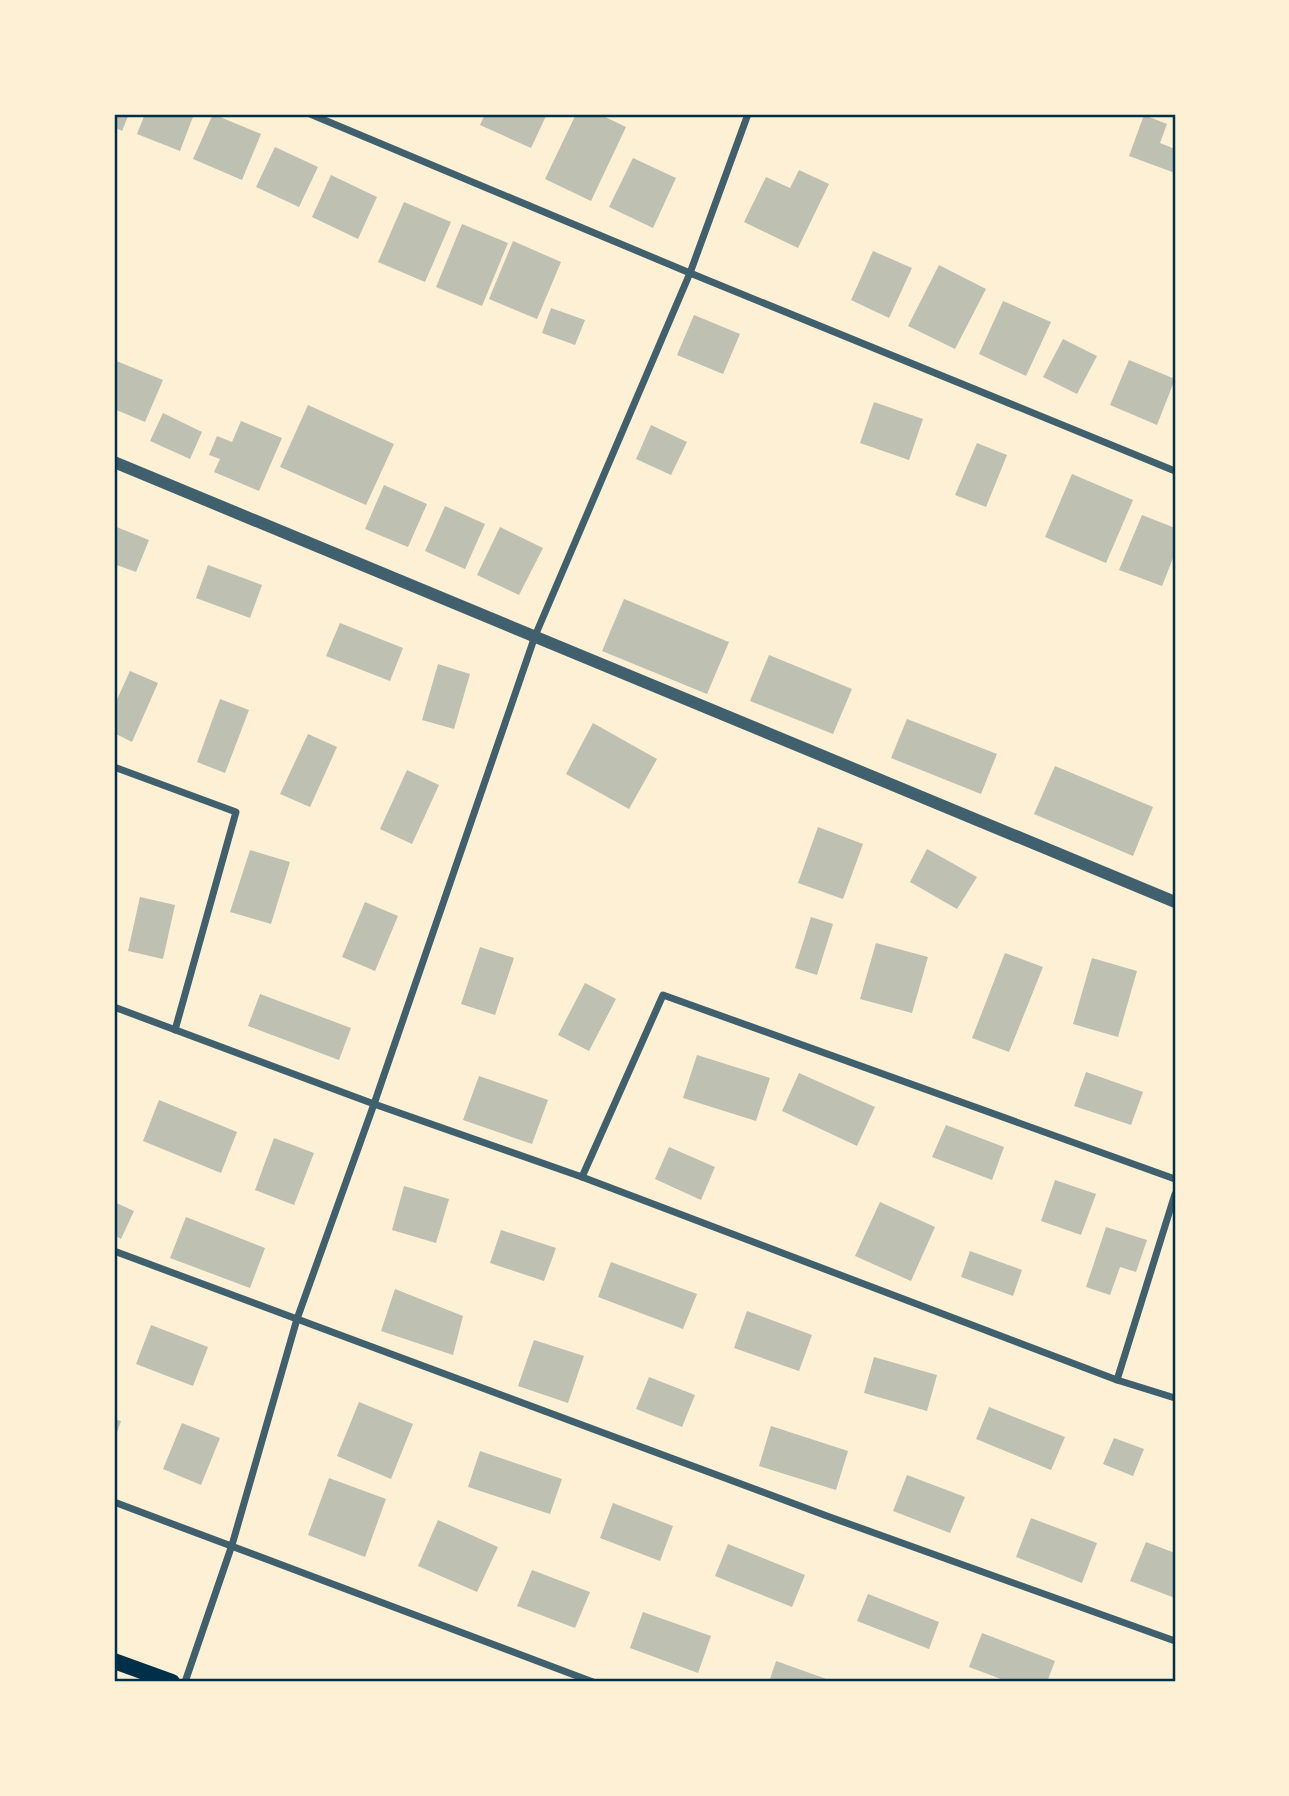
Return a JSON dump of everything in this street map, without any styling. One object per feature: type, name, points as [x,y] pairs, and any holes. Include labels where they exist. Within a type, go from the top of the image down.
[{"type":"main road","points":[[114,1661],[172,1682]]},
{"type":"street","points":[[310,114],[1175,471]]},
{"type":"street","points":[[185,1682],[232,1545],[296,1319],[374,1104],[535,636],[690,273],[748,114]]},
{"type":"street","points":[[114,462],[1175,902]]},
{"type":"street","points":[[114,767],[236,812],[175,1030]]},
{"type":"street","points":[[582,1177],[663,995],[1175,1179]]},
{"type":"street","points":[[114,1007],[374,1104],[582,1177],[1117,1380],[1175,1398]]},
{"type":"street","points":[[1117,1380],[1175,1194]]},
{"type":"street","points":[[114,1251],[827,1516],[1175,1641]]},
{"type":"street","points":[[114,1502],[593,1682]]},
{"type":"building","points":[[114,114],[129,114],[122,131],[114,127]]},
{"type":"building","points":[[145,114],[194,114],[180,151],[137,134]]},
{"type":"building","points":[[213,114],[261,134],[242,180],[193,159]]},
{"type":"building","points":[[485,114],[547,114],[531,148],[480,125]]},
{"type":"building","points":[[576,114],[599,114],[626,127],[591,201],[545,179]]},
{"type":"building","points":[[1144,115],[1167,124],[1160,143],[1175,149],[1175,173],[1129,156]]},
{"type":"building","points":[[275,147],[318,167],[299,207],[256,187]]},
{"type":"building","points":[[633,158],[676,178],[653,228],[609,207]]},
{"type":"building","points":[[799,170],[829,184],[798,248],[744,222],[766,177],[790,188]]},
{"type":"building","points":[[331,175],[377,197],[358,239],[312,217]]},
{"type":"building","points":[[404,202],[451,222],[425,282],[378,262]]},
{"type":"building","points":[[462,224],[508,243],[482,306],[436,287]]},
{"type":"building","points":[[513,241],[561,262],[537,319],[489,299]]},
{"type":"building","points":[[873,251],[912,268],[889,318],[851,300]]},
{"type":"building","points":[[939,265],[986,289],[955,349],[908,326]]},
{"type":"building","points":[[1003,301],[1051,322],[1026,376],[979,354]]},
{"type":"building","points":[[551,308],[585,320],[575,345],[542,333]]},
{"type":"building","points":[[694,315],[740,334],[723,374],[677,355]]},
{"type":"building","points":[[1063,339],[1097,356],[1077,394],[1043,377]]},
{"type":"building","points":[[114,360],[163,380],[145,422],[114,409]]},
{"type":"building","points":[[1129,360],[1175,379],[1157,425],[1110,405]]},
{"type":"building","points":[[874,402],[923,419],[909,460],[860,443]]},
{"type":"building","points":[[308,405],[394,444],[366,505],[280,467]]},
{"type":"building","points":[[163,413],[202,432],[190,459],[150,441]]},
{"type":"building","points":[[241,421],[282,438],[259,491],[214,472],[220,459],[209,455],[217,436],[232,442]]},
{"type":"building","points":[[651,425],[687,442],[671,475],[636,459]]},
{"type":"building","points":[[977,443],[1007,455],[986,507],[955,495]]},
{"type":"building","points":[[1072,474],[1133,500],[1106,563],[1045,537]]},
{"type":"building","points":[[384,485],[427,504],[408,547],[365,529]]},
{"type":"building","points":[[445,506],[485,524],[465,569],[425,551]]},
{"type":"building","points":[[1142,515],[1175,528],[1175,553],[1162,586],[1119,570]]},
{"type":"building","points":[[114,526],[149,540],[136,572],[114,564]]},
{"type":"building","points":[[500,527],[543,548],[519,595],[477,575]]},
{"type":"building","points":[[208,565],[262,585],[250,618],[196,598]]},
{"type":"building","points":[[624,599],[729,642],[707,694],[602,651]]},
{"type":"building","points":[[340,623],[403,648],[390,681],[326,656]]},
{"type":"building","points":[[769,655],[852,689],[833,734],[750,701]]},
{"type":"building","points":[[438,664],[470,674],[454,729],[422,720]]},
{"type":"building","points":[[130,671],[158,683],[132,742],[114,733],[114,706]]},
{"type":"building","points":[[220,699],[249,710],[225,773],[197,762]]},
{"type":"building","points":[[907,719],[997,754],[981,794],[891,758]]},
{"type":"building","points":[[593,723],[657,759],[629,809],[566,774]]},
{"type":"building","points":[[308,734],[337,747],[310,807],[280,794]]},
{"type":"building","points":[[1055,766],[1153,807],[1133,856],[1034,814]]},
{"type":"building","points":[[407,770],[439,785],[412,844],[380,829]]},
{"type":"building","points":[[818,827],[863,844],[843,899],[798,883]]},
{"type":"building","points":[[927,849],[977,877],[957,909],[910,882]]},
{"type":"building","points":[[250,850],[290,862],[271,924],[230,912]]},
{"type":"building","points":[[140,897],[175,905],[163,959],[128,951]]},
{"type":"building","points":[[365,902],[398,916],[375,971],[342,957]]},
{"type":"building","points":[[811,917],[833,924],[817,975],[795,968]]},
{"type":"building","points":[[876,943],[928,957],[912,1013],[860,999]]},
{"type":"building","points":[[480,947],[514,958],[495,1015],[461,1004]]},
{"type":"building","points":[[1005,953],[1043,967],[1009,1052],[972,1038]]},
{"type":"building","points":[[1092,958],[1137,971],[1118,1037],[1073,1024]]},
{"type":"building","points":[[585,983],[616,999],[589,1051],[558,1035]]},
{"type":"building","points":[[260,994],[351,1028],[339,1060],[248,1026]]},
{"type":"building","points":[[697,1055],[770,1078],[756,1121],[683,1098]]},
{"type":"building","points":[[1086,1072],[1143,1092],[1131,1125],[1074,1106]]},
{"type":"building","points":[[799,1073],[875,1107],[857,1146],[782,1111]]},
{"type":"building","points":[[479,1076],[548,1100],[532,1144],[463,1120]]},
{"type":"building","points":[[159,1100],[237,1132],[221,1173],[143,1141]]},
{"type":"building","points":[[946,1125],[1004,1147],[992,1180],[932,1157]]},
{"type":"building","points":[[274,1138],[314,1153],[294,1205],[255,1190]]},
{"type":"building","points":[[669,1147],[715,1167],[701,1200],[655,1179]]},
{"type":"building","points":[[1055,1180],[1096,1194],[1081,1235],[1041,1221]]},
{"type":"building","points":[[404,1186],[449,1199],[436,1243],[392,1230]]},
{"type":"building","points":[[114,1202],[134,1211],[121,1239],[114,1235]]},
{"type":"building","points":[[880,1202],[935,1227],[911,1281],[855,1256]]},
{"type":"building","points":[[186,1217],[265,1248],[250,1288],[170,1258]]},
{"type":"building","points":[[1106,1227],[1147,1240],[1136,1272],[1120,1267],[1110,1295],[1086,1287]]},
{"type":"building","points":[[501,1230],[556,1248],[544,1281],[490,1263]]},
{"type":"building","points":[[970,1251],[1022,1270],[1013,1296],[961,1277]]},
{"type":"building","points":[[611,1262],[697,1294],[683,1329],[598,1297]]},
{"type":"building","points":[[395,1289],[463,1316],[453,1355],[381,1331]]},
{"type":"building","points":[[747,1311],[812,1335],[799,1371],[734,1348]]},
{"type":"building","points":[[151,1325],[208,1347],[193,1386],[136,1364]]},
{"type":"building","points":[[534,1340],[584,1356],[568,1403],[518,1386]]},
{"type":"building","points":[[874,1357],[937,1375],[927,1411],[864,1393]]},
{"type":"building","points":[[649,1377],[695,1395],[682,1427],[636,1409]]},
{"type":"building","points":[[359,1402],[413,1424],[391,1479],[337,1456]]},
{"type":"building","points":[[989,1407],[1065,1437],[1051,1470],[976,1439]]},
{"type":"building","points":[[114,1419],[121,1421],[114,1441]]},
{"type":"building","points":[[182,1423],[220,1438],[201,1485],[163,1469]]},
{"type":"building","points":[[771,1426],[848,1451],[836,1490],[759,1466]]},
{"type":"building","points":[[1114,1438],[1144,1449],[1133,1476],[1103,1464]]},
{"type":"building","points":[[480,1451],[562,1479],[550,1514],[468,1487]]},
{"type":"building","points":[[907,1475],[965,1497],[950,1533],[893,1511]]},
{"type":"building","points":[[329,1478],[386,1499],[365,1557],[308,1535]]},
{"type":"building","points":[[613,1503],[673,1526],[660,1561],[600,1538]]},
{"type":"building","points":[[1031,1518],[1097,1543],[1082,1583],[1016,1557]]},
{"type":"building","points":[[438,1520],[498,1547],[477,1592],[418,1566]]},
{"type":"building","points":[[1146,1542],[1175,1553],[1175,1598],[1130,1581]]},
{"type":"building","points":[[728,1544],[805,1575],[792,1607],[715,1576]]},
{"type":"building","points":[[532,1570],[590,1592],[575,1628],[517,1606]]},
{"type":"building","points":[[868,1594],[939,1622],[929,1649],[857,1621]]},
{"type":"building","points":[[643,1612],[711,1636],[698,1673],[630,1648]]},
{"type":"building","points":[[982,1633],[1055,1661],[1047,1682],[1009,1682],[969,1667]]},
{"type":"building","points":[[776,1661],[835,1682],[769,1682]]}]
